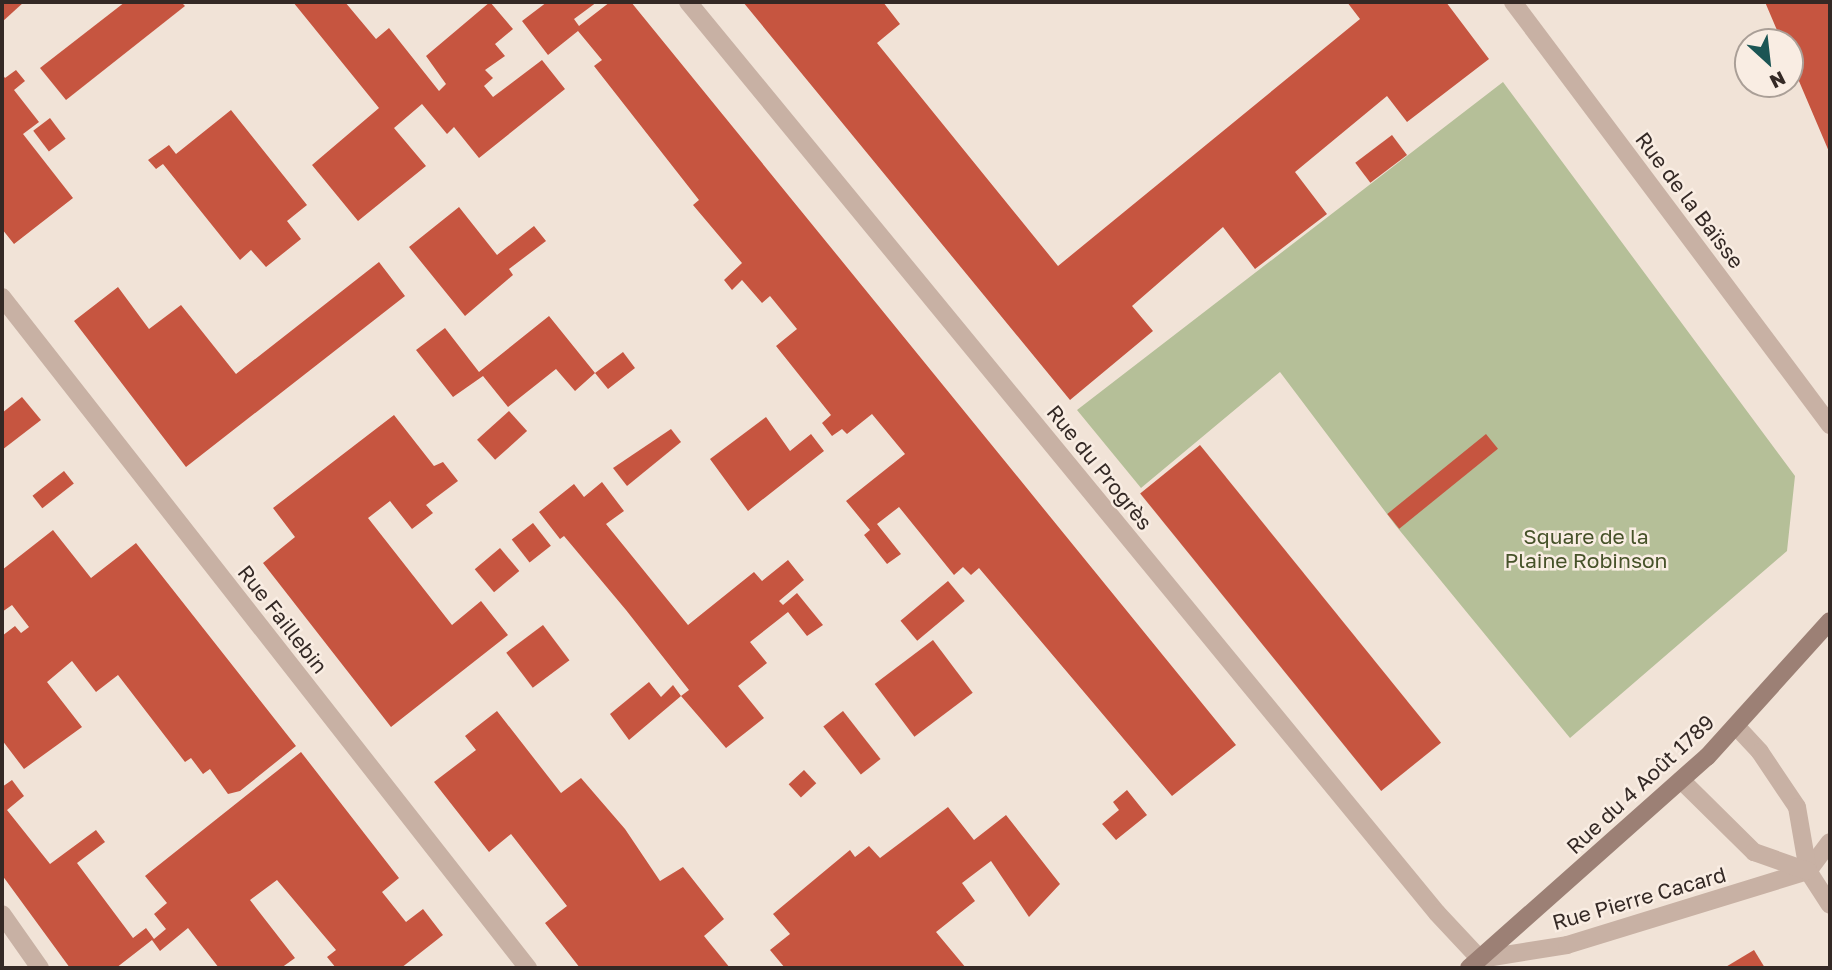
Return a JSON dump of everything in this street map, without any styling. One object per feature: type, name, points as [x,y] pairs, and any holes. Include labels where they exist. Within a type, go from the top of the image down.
[{"type":"main road","name":"Rue du 4 Août 1789","points":[[1475,964],[1681,780],[1736,726],[1830,621]]},
{"type":"street","name":"Rue du Progrès","points":[[688,2],[1437,913],[1475,964]]},
{"type":"street","name":"Rue de la Baïsse","points":[[1513,2],[1830,425]]},
{"type":"street","name":"Rue Faillebin","points":[[2,297],[528,968]]},
{"type":"street","points":[[1736,726],[1760,752],[1797,807],[1808,871],[1830,905]]},
{"type":"street","name":"Rue Pierre Cacard","points":[[1681,780],[1754,852],[1808,871]]},
{"type":"street","points":[[1808,871],[1830,842]]},
{"type":"street","name":"Rue Pierre Cacard","points":[[1475,964],[1567,945],[1808,871]]},
{"type":"street","points":[[2,914],[40,968]]},
{"type":"green space","name":"Square de la Plaine Robinson","points":[[1503,82],[1795,476],[1787,551],[1570,738],[1396,526],[1280,372],[1141,488],[1077,410]]},
{"type":"building","points":[[2,2],[24,2],[2,22]]},
{"type":"building","points":[[125,2],[181,2],[185,6],[66,100],[40,68]]},
{"type":"building","points":[[293,2],[345,2],[376,39],[389,28],[439,91],[446,84],[426,56],[490,2],[513,29],[495,44],[505,56],[485,70],[493,78],[484,86],[493,97],[542,60],[565,89],[479,158],[454,127],[447,134],[422,104],[394,128],[426,166],[358,221],[312,165],[379,108]]},
{"type":"building","points":[[547,2],[597,2],[574,19],[579,26],[610,2],[631,2],[1236,745],[1172,796],[979,568],[971,575],[963,567],[954,575],[899,507],[877,524],[901,554],[887,564],[864,535],[870,530],[846,501],[905,454],[872,414],[847,434],[842,429],[832,436],[822,423],[831,415],[776,346],[797,329],[770,296],[762,303],[742,280],[732,290],[724,280],[742,263],[693,205],[699,200],[594,66],[602,60],[578,31],[548,55],[522,21]]},
{"type":"building","points":[[743,2],[883,2],[900,24],[877,43],[1058,266],[1360,19],[1347,2],[1446,2],[1489,59],[1407,122],[1387,96],[1295,172],[1327,214],[1255,269],[1223,227],[1132,306],[1153,331],[1070,400]]},
{"type":"building","points":[[1765,2],[1830,2],[1830,154],[1804,93],[1804,28],[1776,28]]},
{"type":"building","points":[[16,70],[25,81],[14,90],[39,122],[23,134],[73,198],[14,244],[2,229],[2,74],[5,78]]},
{"type":"building","points":[[231,110],[307,205],[287,221],[301,239],[266,267],[251,250],[240,260],[163,164],[156,169],[148,160],[169,145],[176,154]]},
{"type":"building","points":[[50,118],[66,139],[49,151],[33,131]]},
{"type":"building","points":[[1392,135],[1407,155],[1370,183],[1355,163]]},
{"type":"building","points":[[459,207],[497,255],[534,226],[546,241],[509,269],[513,275],[465,316],[409,247]]},
{"type":"building","points":[[379,262],[405,296],[186,467],[74,321],[118,287],[149,329],[181,305],[236,374]]},
{"type":"building","points":[[549,316],[595,373],[575,391],[556,369],[508,407],[483,376],[453,397],[416,350],[445,328],[479,372]]},
{"type":"building","points":[[623,352],[635,368],[608,389],[595,373]]},
{"type":"building","points":[[22,397],[41,420],[2,450],[2,413]]},
{"type":"building","points":[[509,411],[527,431],[495,460],[477,440]]},
{"type":"building","points":[[394,415],[434,466],[443,462],[458,481],[426,505],[433,513],[412,529],[390,501],[368,518],[452,625],[481,601],[508,635],[391,727],[263,563],[295,537],[273,508]]},
{"type":"building","points":[[766,417],[790,451],[811,434],[824,451],[748,511],[710,459]]},
{"type":"building","points":[[671,429],[681,442],[627,486],[613,468]]},
{"type":"building","points":[[1486,434],[1498,449],[1399,529],[1387,514]]},
{"type":"building","points":[[1200,445],[1441,743],[1381,791],[1140,493]]},
{"type":"building","points":[[64,471],[74,484],[42,508],[32,496]]},
{"type":"building","points":[[602,482],[624,511],[606,524],[688,625],[754,572],[762,581],[788,560],[804,580],[779,601],[783,605],[797,593],[823,625],[807,636],[788,612],[750,642],[767,663],[738,686],[764,718],[726,748],[681,696],[689,690],[626,610],[564,536],[560,539],[539,512],[574,484],[584,497]]},
{"type":"building","points":[[533,523],[551,546],[530,562],[512,540]]},
{"type":"building","points":[[53,530],[91,578],[136,543],[296,746],[240,791],[228,794],[210,769],[203,774],[191,758],[185,762],[118,675],[96,692],[72,661],[47,682],[82,727],[24,769],[2,740],[2,636],[15,626],[21,633],[29,627],[12,605],[2,612],[2,570]]},
{"type":"building","points":[[500,548],[519,571],[494,592],[475,569]]},
{"type":"building","points":[[948,581],[965,601],[917,641],[901,621]]},
{"type":"building","points":[[543,625],[569,660],[533,688],[506,653]]},
{"type":"building","points":[[933,640],[973,693],[914,737],[875,684]]},
{"type":"building","points":[[649,682],[661,697],[673,685],[681,696],[629,740],[610,714]]},
{"type":"building","points":[[497,711],[561,793],[581,778],[625,829],[660,881],[683,867],[724,919],[704,936],[730,968],[580,968],[545,923],[567,906],[511,834],[489,852],[434,782],[476,750],[465,736]]},
{"type":"building","points":[[843,711],[881,759],[861,774],[823,726]]},
{"type":"building","points":[[301,752],[399,878],[382,892],[406,922],[423,909],[443,935],[401,968],[336,968],[327,957],[336,950],[277,880],[250,900],[295,958],[281,968],[219,968],[188,928],[160,951],[152,940],[116,968],[70,968],[2,875],[2,787],[12,780],[24,796],[7,810],[50,864],[96,830],[105,842],[77,863],[133,938],[146,928],[154,939],[166,929],[154,914],[167,903],[145,876]]},
{"type":"building","points":[[804,770],[816,783],[801,797],[789,784]]},
{"type":"building","points":[[1127,790],[1147,815],[1116,840],[1102,824],[1119,810],[1113,802]]},
{"type":"building","points":[[948,807],[974,840],[1006,815],[1060,884],[1029,917],[991,861],[962,883],[975,901],[936,932],[966,968],[785,968],[770,950],[790,934],[773,914],[850,850],[855,857],[869,846],[880,858]]},
{"type":"building","points":[[1754,950],[1765,968],[1724,968]]}]
